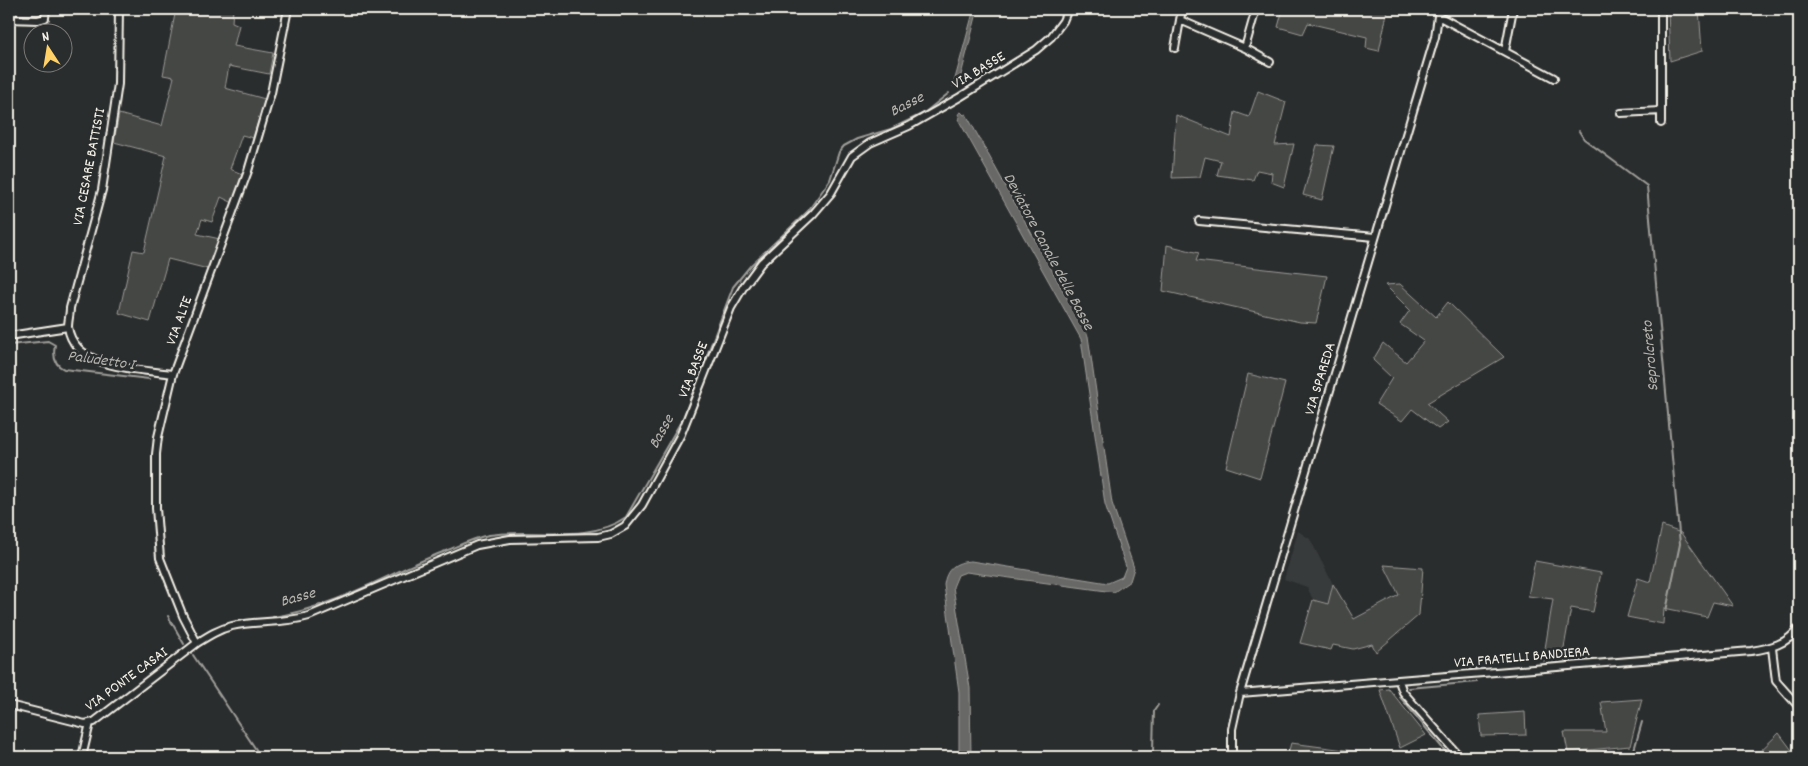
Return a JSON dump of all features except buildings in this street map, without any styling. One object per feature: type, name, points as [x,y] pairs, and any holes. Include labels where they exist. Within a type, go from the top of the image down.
[{"type":"street","points":[[9,19],[38,20],[45,18],[46,9]]},
{"type":"street","name":"VIA CESARE BATTISTI","points":[[68,328],[70,308],[102,190],[118,84],[119,9]]},
{"type":"street","name":"VIA ALTE","points":[[198,643],[169,583],[160,558],[157,530],[156,454],[173,374],[248,171],[271,93],[288,9]]},
{"type":"street","name":"VIA BASSE","points":[[198,643],[213,633],[232,626],[283,623],[308,616],[477,544],[510,539],[598,537],[625,526],[642,505],[681,434],[731,308],[744,286],[761,263],[825,200],[852,156],[870,143],[909,126],[960,97],[1036,50],[1052,37],[1063,21],[1068,9]]},
{"type":"street","points":[[1175,48],[1182,9]]},
{"type":"street","points":[[1245,48],[1256,9]]},
{"type":"street","points":[[1505,51],[1512,9]]},
{"type":"street","points":[[1661,9],[1661,123]]},
{"type":"street","points":[[1439,12],[1554,78]]},
{"type":"street","name":"VIA SPAREDA","points":[[1232,757],[1232,729],[1240,693],[1435,37],[1439,12]]},
{"type":"street","points":[[1180,20],[1245,48],[1270,62]]},
{"type":"street","points":[[1621,113],[1661,111]]},
{"type":"street","points":[[1199,221],[1375,237]]},
{"type":"street","points":[[9,336],[68,328],[80,351],[91,359],[104,363],[173,374]]},
{"type":"street","name":"VIA FRATELLI BANDIERA","points":[[1240,693],[1772,648],[1786,641],[1799,628]]},
{"type":"street","name":"VIA PONTE CASAI","points":[[9,705],[85,724],[98,720],[198,643]]},
{"type":"street","points":[[1772,648],[1772,666],[1776,681],[1799,707]]},
{"type":"street","points":[[1399,681],[1403,692],[1460,757]]},
{"type":"street","points":[[82,757],[90,722]]},
{"type":"shaded area","points":[[176,9],[233,9],[232,22],[239,25],[234,46],[273,53],[269,74],[229,66],[225,88],[265,99],[253,138],[242,135],[230,169],[242,174],[233,203],[221,197],[212,222],[202,219],[197,234],[220,239],[208,269],[168,259],[150,322],[119,313],[133,250],[144,252],[166,156],[114,142],[119,114],[162,126],[174,77],[163,75]]},
{"type":"shaded area","points":[[974,9],[978,9],[960,79],[960,87],[953,86]]},
{"type":"shaded area","points":[[1283,9],[1388,9],[1379,51],[1366,48],[1367,37],[1308,23],[1303,34],[1278,27]]},
{"type":"shaded area","points":[[1668,9],[1699,9],[1702,51],[1670,61]]},
{"type":"shaded area","points":[[1258,91],[1286,102],[1275,145],[1294,144],[1284,187],[1271,182],[1272,173],[1257,170],[1253,180],[1217,175],[1221,161],[1205,157],[1200,177],[1172,178],[1176,115],[1231,137],[1235,112],[1249,117]]},
{"type":"shaded area","points":[[961,112],[964,115],[966,114],[1088,336],[1112,503],[1134,568],[1130,581],[1114,592],[966,572],[958,575],[953,587],[970,688],[971,757],[959,757],[959,692],[944,585],[945,579],[952,567],[971,561],[1108,583],[1122,577],[1126,567],[1105,504],[1081,339],[958,119],[960,118],[958,114]]},
{"type":"shaded area","points":[[1317,145],[1334,146],[1322,200],[1303,195]]},
{"type":"shaded area","points":[[1167,245],[1199,253],[1196,261],[1327,276],[1316,323],[1300,322],[1163,291]]},
{"type":"shaded area","points":[[1400,284],[1436,317],[1448,302],[1504,357],[1427,403],[1448,422],[1438,429],[1412,409],[1402,421],[1376,404],[1392,378],[1373,360],[1383,343],[1406,362],[1424,341],[1400,324],[1410,310],[1385,285]]},
{"type":"shaded area","points":[[1248,374],[1285,383],[1260,478],[1226,467]]},
{"type":"shaded area","points":[[1662,526],[1681,533],[1733,606],[1713,602],[1707,617],[1664,608],[1663,624],[1627,617],[1638,578],[1650,582]]},
{"type":"shaded area","points":[[1298,531],[1310,539],[1333,584],[1328,604],[1313,600],[1307,587],[1284,579]]},
{"type":"shaded area","points":[[1535,561],[1601,573],[1593,612],[1571,608],[1562,659],[1543,661],[1553,599],[1528,596]]},
{"type":"shaded area","points":[[1384,565],[1423,568],[1419,615],[1376,652],[1372,644],[1353,649],[1333,645],[1331,650],[1300,643],[1313,600],[1328,604],[1333,584],[1354,619],[1399,595]]},
{"type":"shaded area","points":[[1389,689],[1426,735],[1400,748],[1380,690]]},
{"type":"shaded area","points":[[1642,699],[1630,746],[1568,752],[1564,732],[1606,732],[1601,702]]},
{"type":"shaded area","points":[[1525,712],[1526,735],[1481,736],[1479,715]]},
{"type":"shaded area","points":[[1779,733],[1797,757],[1757,757],[1756,755]]},
{"type":"shaded area","points":[[1291,743],[1361,752],[1361,757],[1287,757]]},
{"type":"waterway","name":"Basse","points":[[273,617],[295,613],[338,598],[423,560],[483,536],[506,533],[578,533],[611,525],[626,517],[683,418],[733,287],[751,265],[808,211],[830,180],[839,152],[844,146],[857,139],[891,129],[924,113],[949,93]]},
{"type":"waterway","name":"Seprolcreto","points":[[1579,131],[1584,139],[1647,186],[1680,544],[1666,611]]},
{"type":"waterway","name":"Paludetto I","points":[[9,345],[48,341],[55,345],[55,359],[58,365],[64,369],[149,379]]},
{"type":"waterway","points":[[168,616],[184,644]]},
{"type":"waterway","points":[[193,655],[261,757]]},
{"type":"waterway","points":[[1409,688],[1477,682]]},
{"type":"waterway","points":[[1400,697],[1450,757]]},
{"type":"waterway","points":[[1145,757],[1153,751],[1154,711],[1158,705]]},
{"type":"waterway","points":[[1632,757],[1642,722]]},
{"type":"water label","name":"Deviatore Canale delle Basse","points":[[1048,252]]}]
